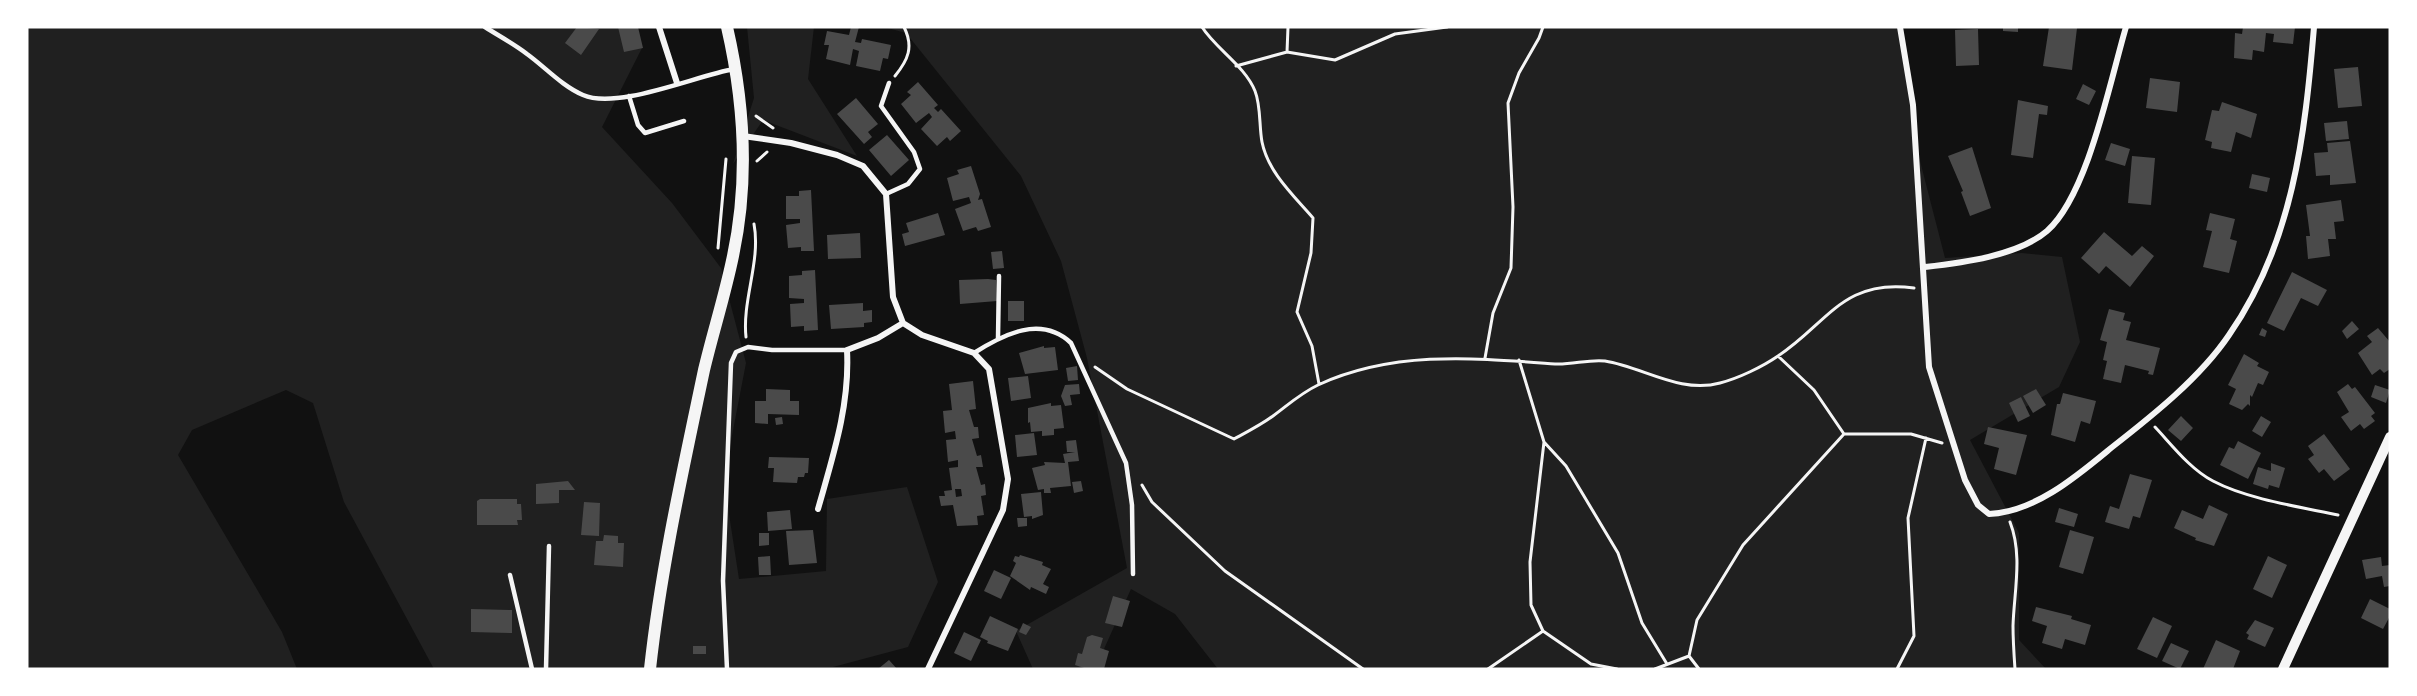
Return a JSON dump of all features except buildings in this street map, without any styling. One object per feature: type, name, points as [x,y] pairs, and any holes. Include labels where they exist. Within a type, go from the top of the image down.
[{"type":"main road","points":[[650,669],[676,494],[734,254],[740,207],[743,116],[727,27]]},
{"type":"street","points":[[659,27],[677,83]]},
{"type":"street","points":[[1900,27],[1913,105],[1925,267],[1929,367],[1953,446],[1978,505],[1989,514],[2007,513],[2056,488],[2148,419],[2181,388],[2228,336],[2265,274],[2293,193],[2307,108],[2314,27]]},
{"type":"street","points":[[1925,267],[1958,264],[2022,247],[2047,231],[2071,201],[2094,136],[2126,27]]},
{"type":"street","points":[[742,136],[791,142],[837,155],[863,166],[886,194],[893,297],[903,323],[922,335],[974,353],[989,369],[1008,479],[1003,510],[928,669]]},
{"type":"street","points":[[818,509],[843,418],[848,376],[847,350],[878,338],[903,323]]},
{"type":"street","points":[[2283,669],[2390,437]]},
{"type":"lane","points":[[484,27],[526,53],[582,94],[610,99],[736,68]]},
{"type":"lane","points":[[886,194],[908,184],[920,169],[914,152],[881,106],[889,83]]},
{"type":"lane","points":[[629,96],[638,125],[645,132],[684,121]]},
{"type":"lane","points":[[998,338],[999,276]]},
{"type":"lane","points":[[974,353],[998,338],[1017,330],[1046,329],[1061,334],[1071,343],[1126,463],[1132,505],[1132,574]]},
{"type":"lane","points":[[727,669],[723,581],[731,363],[736,352],[748,347],[772,350],[847,350]]},
{"type":"lane","points":[[546,669],[549,546]]},
{"type":"lane","points":[[510,575],[532,669]]},
{"type":"path","points":[[889,83],[908,60],[909,38],[904,27]]},
{"type":"path","points":[[1202,27],[1212,43],[1236,66],[1255,91],[1262,144],[1272,170],[1313,218],[1311,253],[1297,312],[1312,346],[1319,384]]},
{"type":"path","points":[[1287,52],[1288,27]]},
{"type":"path","points":[[1236,66],[1287,52],[1335,60],[1395,34],[1447,27]]},
{"type":"path","points":[[1485,358],[1493,313],[1511,268],[1513,207],[1509,103],[1519,73],[1543,27]]},
{"type":"path","points":[[718,252],[718,228],[728,147]]},
{"type":"path","points":[[748,347],[744,315],[753,259]]},
{"type":"path","points":[[1078,357],[1127,389],[1234,439],[1272,417],[1296,397],[1319,384],[1410,359],[1485,358],[1558,364],[1604,361],[1684,384],[1701,386],[1720,383],[1778,356],[1838,303],[1868,291],[1898,286],[1925,290]]},
{"type":"path","points":[[1778,356],[1814,390],[1844,434]]},
{"type":"path","points":[[1519,360],[1544,442],[1530,562],[1531,605],[1543,631],[1591,664],[1617,669]]},
{"type":"path","points":[[2148,419],[2182,456],[2211,480],[2274,501],[2353,520]]},
{"type":"path","points":[[1689,656],[1697,620],[1743,544],[1844,434],[1911,434],[1953,446]]},
{"type":"path","points":[[1897,669],[1914,636],[1908,518],[1926,438]]},
{"type":"path","points":[[1544,442],[1566,466],[1618,553],[1642,623],[1667,664]]},
{"type":"path","points":[[1126,463],[1135,465],[1142,486],[1152,502],[1226,571],[1363,669]]},
{"type":"path","points":[[2007,513],[2016,537],[2017,586],[2013,627],[2015,669]]},
{"type":"path","points":[[1488,669],[1543,631]]},
{"type":"path","points":[[1655,669],[1689,656]]},
{"type":"path","points":[[1689,656],[1699,669]]},
{"type":"shaded area","points":[[27,27],[631,27],[642,48],[602,127],[672,203],[721,268],[746,363],[729,451],[729,514],[739,579],[826,571],[827,499],[907,487],[938,582],[908,647],[833,667],[434,669],[344,502],[313,403],[286,390],[192,430],[178,455],[282,632],[297,669],[27,669]]},
{"type":"shaded area","points":[[747,27],[814,27],[808,79],[857,156],[763,120],[733,164],[754,98]]},
{"type":"shaded area","points":[[884,27],[1900,27],[1919,157],[1945,258],[2022,253],[2062,257],[2080,342],[2059,387],[1970,440],[2019,533],[2019,640],[2046,669],[1218,669],[1175,614],[1131,589],[1095,669],[1033,669],[1016,631],[1127,568],[1087,358],[1061,261],[1021,176],[906,33]]}]
